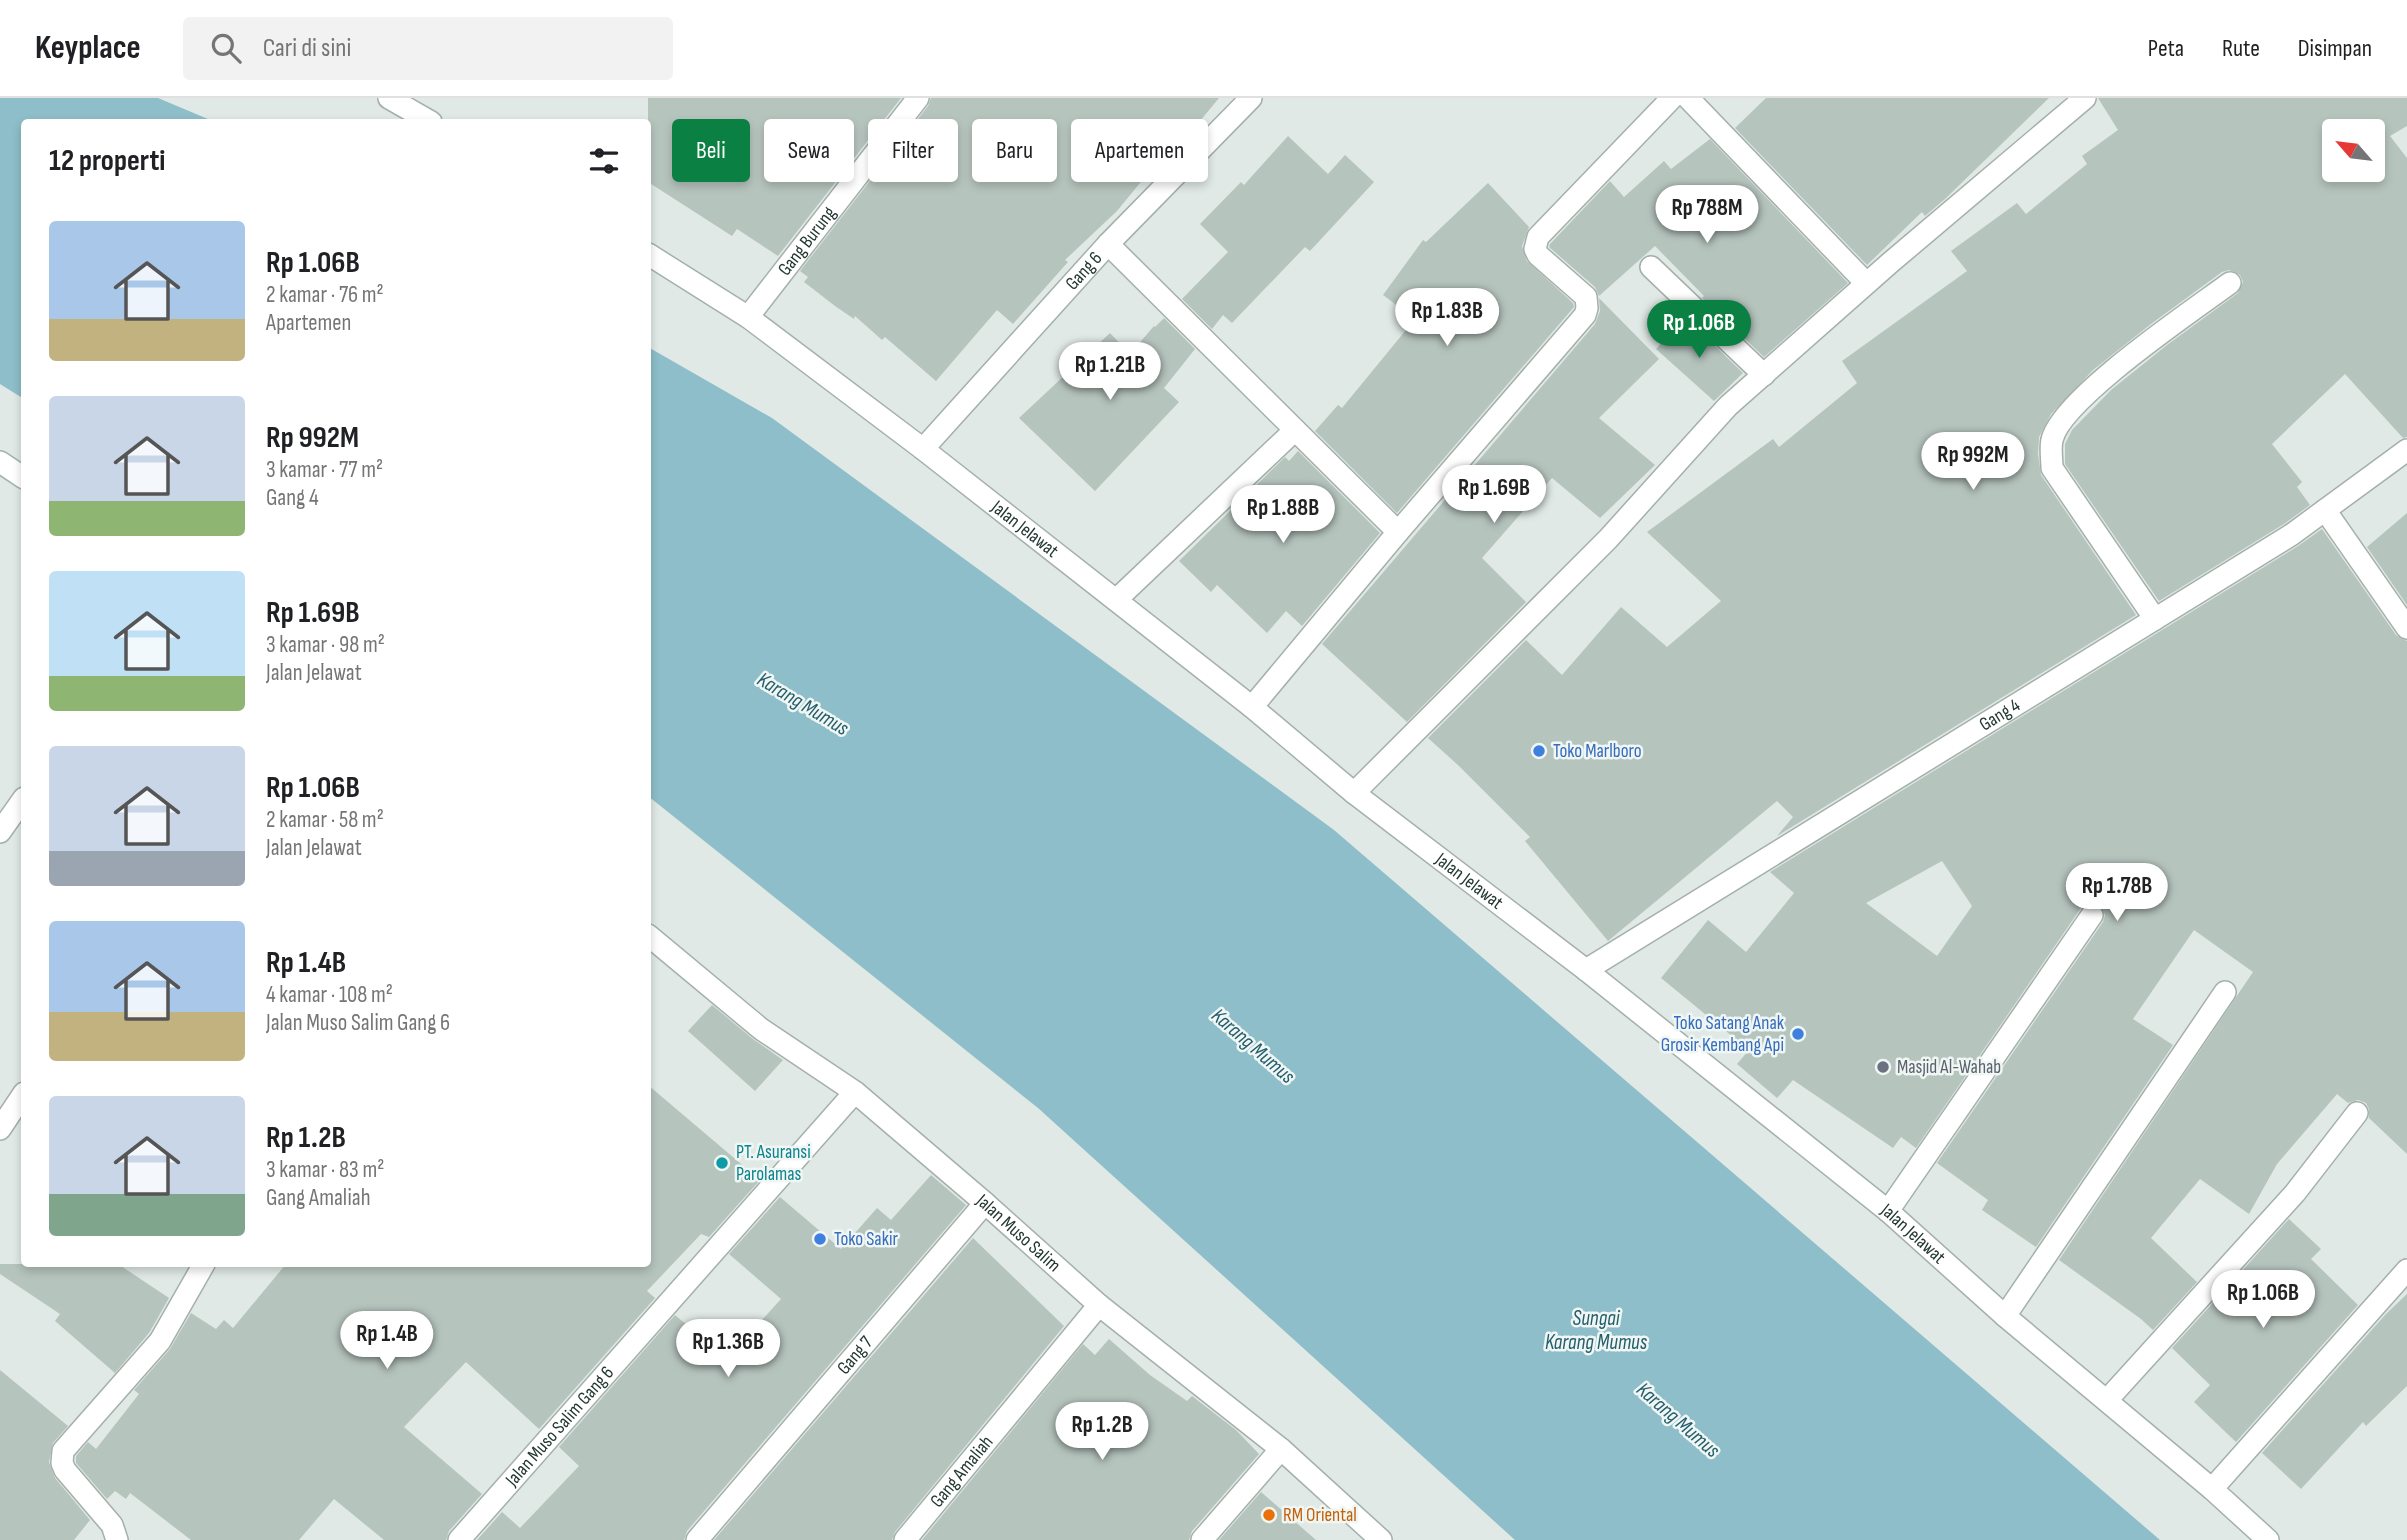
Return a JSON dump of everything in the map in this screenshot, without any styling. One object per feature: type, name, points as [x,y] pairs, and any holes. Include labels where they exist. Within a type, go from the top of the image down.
[{"type":"street","points":[[389,98],[426,119]]},
{"type":"street","name":"Gang Burung","points":[[748,317],[918,98]]},
{"type":"street","name":"Gang 6","points":[[923,449],[1108,243],[1251,98]]},
{"type":"street","points":[[1252,706],[1585,314],[1586,297],[1538,255],[1535,249],[1538,237],[1672,98]]},
{"type":"street","points":[[1688,98],[1867,284]]},
{"type":"street","points":[[1354,793],[1608,539],[1728,406],[2085,98]]},
{"type":"street","points":[[1108,243],[1398,532]]},
{"type":"street","name":"Jalan Jelawat","points":[[651,256],[748,317],[923,449],[1252,706],[1354,793],[1586,970],[1888,1211],[2005,1316],[2108,1399],[2268,1540]]},
{"type":"street","points":[[1651,267],[1764,374]]},
{"type":"street","points":[[2155,619],[2052,468],[2052,440],[2066,414],[2130,357],[2230,283]]},
{"type":"street","points":[[1116,600],[1295,430]]},
{"type":"street","name":"Gang 4","points":[[1586,970],[2291,535],[2407,450]]},
{"type":"street","points":[[0,462],[21,476]]},
{"type":"street","points":[[2325,510],[2407,628]]},
{"type":"street","points":[[0,832],[21,802]]},
{"type":"street","points":[[1888,1211],[2092,915]]},
{"type":"street","name":"Jalan Muso Salim","points":[[651,937],[761,1029],[855,1092],[985,1203],[1098,1305],[1280,1449],[1381,1540]]},
{"type":"street","points":[[2005,1316],[2225,992]]},
{"type":"street","name":"Jalan Muso Salim Gang 6","points":[[459,1540],[855,1092]]},
{"type":"street","points":[[0,1129],[21,1098]]},
{"type":"street","points":[[2108,1399],[2295,1193],[2357,1113]]},
{"type":"street","name":"Gang 7","points":[[696,1540],[985,1203]]},
{"type":"street","points":[[117,1540],[112,1525],[65,1470],[62,1463],[63,1451],[160,1340],[202,1267]]},
{"type":"street","points":[[2212,1489],[2407,1270]]},
{"type":"street","name":"Gang Amaliah","points":[[905,1540],[1098,1305]]},
{"type":"street","points":[[1202,1540],[1280,1449]]},
{"type":"water","points":[[0,98],[158,98],[208,119],[21,119],[21,397],[0,384]]},
{"type":"water","name":"Sungai Karang Mumus","points":[[651,349],[772,418],[1334,830],[2160,1540],[1515,1540],[1038,1108],[651,798]]},
{"type":"building","points":[[648,98],[901,98],[885,119],[868,119],[868,140],[854,158],[854,119],[764,119],[764,182],[836,182],[778,256],[737,229],[732,236],[651,184],[651,119],[648,119]]},
{"type":"building","points":[[931,98],[1219,98],[1202,119],[1071,119],[1071,182],[1141,182],[1117,211],[1065,260],[1068,262],[1013,324],[997,310],[936,381],[885,337],[882,340],[855,316],[854,319],[804,282],[808,277],[800,271],[869,182],[958,182],[958,119],[918,119]]},
{"type":"building","points":[[1766,98],[2049,98],[1945,199],[1925,216],[1922,212],[1867,265],[1735,128]]},
{"type":"building","points":[[2098,98],[2407,98],[2407,126],[2390,136],[2407,158],[2407,437],[2403,438],[2345,374],[2272,444],[2302,482],[2297,487],[2310,505],[2159,601],[2065,464],[2065,444],[2072,430],[2111,390],[2238,293],[2243,282],[2240,275],[2229,270],[2222,272],[2093,370],[2051,414],[2039,437],[2041,475],[2136,615],[1777,836],[1793,817],[1777,801],[1608,941],[1525,841],[1530,837],[1428,738],[1526,640],[1562,675],[1621,607],[1667,647],[1721,601],[1647,532],[1773,439],[1779,447],[1857,383],[1842,361],[1967,271],[1951,251],[2017,203],[2026,214],[2087,164],[2082,156],[2118,130]]},
{"type":"building","points":[[1288,136],[1328,174],[1345,155],[1374,182],[1310,251],[1305,247],[1232,323],[1223,315],[1212,329],[1182,299],[1228,252],[1200,224],[1241,182],[1244,185]]},
{"type":"building","points":[[1710,139],[1848,283],[1764,357],[1702,298],[1704,296],[1655,246],[1599,296],[1595,287],[1549,247],[1610,181],[1624,197],[1664,161],[1671,169]]},
{"type":"building","points":[[1488,183],[1529,227],[1522,246],[1527,261],[1573,303],[1574,307],[1397,513],[1315,431],[1338,405],[1342,408],[1415,319],[1383,295],[1423,240],[1426,242]]},
{"type":"building","points":[[1599,298],[1659,359],[1599,418],[1655,465],[1600,518],[1552,478],[1482,558],[1526,602],[1407,722],[1322,644],[1595,324],[1600,311]]},
{"type":"building","points":[[1685,317],[1743,373],[1714,401],[1656,349]]},
{"type":"building","points":[[1164,318],[1195,349],[1164,388],[1179,402],[1095,491],[1019,418],[1110,333],[1130,354]]},
{"type":"building","points":[[1298,451],[1380,533],[1302,626],[1286,611],[1267,633],[1217,585],[1211,592],[1179,561],[1285,457],[1289,461]]},
{"type":"building","points":[[2407,513],[2407,605],[2367,547]]},
{"type":"building","points":[[2322,529],[2396,635],[2407,641],[2407,1154],[2369,1118],[2366,1103],[2358,1100],[2348,1103],[2337,1094],[2277,1164],[2249,1214],[2200,1179],[2151,1238],[2197,1282],[2153,1330],[2059,1260],[2253,972],[2194,930],[2133,1019],[2173,1045],[2036,1247],[1982,1210],[1988,1200],[1937,1163],[2103,922],[2105,915],[2100,905],[2092,902],[2081,908],[1916,1148],[1901,1137],[1893,1148],[1793,1080],[1777,1098],[1737,1064],[1749,1050],[1661,978],[1708,920],[1746,952],[1794,893],[1770,872]],"holes":[[[1942,861],[1972,906],[1937,956],[1866,903]]]},
{"type":"building","points":[[712,1005],[783,1060],[755,1091],[688,1031]]},
{"type":"building","points":[[651,1088],[760,1180],[709,1237],[701,1234],[647,1291],[655,1298],[539,1429],[466,1362],[404,1427],[482,1494],[449,1531],[446,1540],[384,1540],[334,1499],[299,1540],[191,1540],[130,1493],[126,1499],[115,1491],[107,1499],[76,1463],[76,1456],[88,1442],[96,1449],[139,1394],[134,1390],[170,1349],[191,1313],[216,1329],[224,1320],[233,1328],[284,1267],[651,1267]]},
{"type":"building","points":[[931,1175],[966,1205],[687,1531],[684,1540],[477,1540],[502,1512],[520,1528],[579,1466],[559,1447],[675,1315],[727,1359],[781,1299],[729,1254],[780,1197],[841,1249],[877,1208],[891,1220]]},
{"type":"building","points":[[2289,1219],[2321,1249],[2311,1259],[2358,1305],[2236,1442],[2194,1402],[2210,1385],[2172,1348]]},
{"type":"building","points":[[973,1238],[1064,1326],[895,1532],[892,1540],[714,1540]]},
{"type":"building","points":[[0,1264],[21,1264],[21,1267],[122,1267],[169,1298],[149,1333],[115,1373],[55,1321],[60,1314],[0,1274]]},
{"type":"building","points":[[2407,1294],[2407,1386],[2366,1426],[2363,1422],[2301,1489],[2262,1453]]},
{"type":"building","points":[[1109,1339],[1150,1375],[1187,1401],[1192,1396],[1236,1430],[1259,1454],[1192,1531],[1189,1540],[922,1540],[1083,1344],[1095,1355]]},
{"type":"building","points":[[0,1370],[68,1426],[53,1443],[49,1462],[55,1478],[90,1520],[74,1540],[0,1540]]},
{"type":"building","name":"RM Oriental","points":[[1261,1492],[1316,1540],[1219,1540]]},
{"type":"place","name":"Toko Marlboro","points":[[1539,751]]},
{"type":"place","name":"Toko Satang Anak Grosir Kembang Api","points":[[1798,1034]]},
{"type":"place","name":"Masjid Al-Wahab","points":[[1883,1067]]},
{"type":"place","name":"PT. Asuransi Parolamas","points":[[722,1163]]},
{"type":"place","name":"Toko Sakir","points":[[820,1239]]},
{"type":"place","name":"RM Oriental","points":[[1269,1515]]},
{"type":"water label","name":"Karang Mumus","points":[[803,704]]},
{"type":"water label","name":"Karang Mumus","points":[[1253,1046]]},
{"type":"water label","name":"Karang Mumus","points":[[1678,1420]]}]
